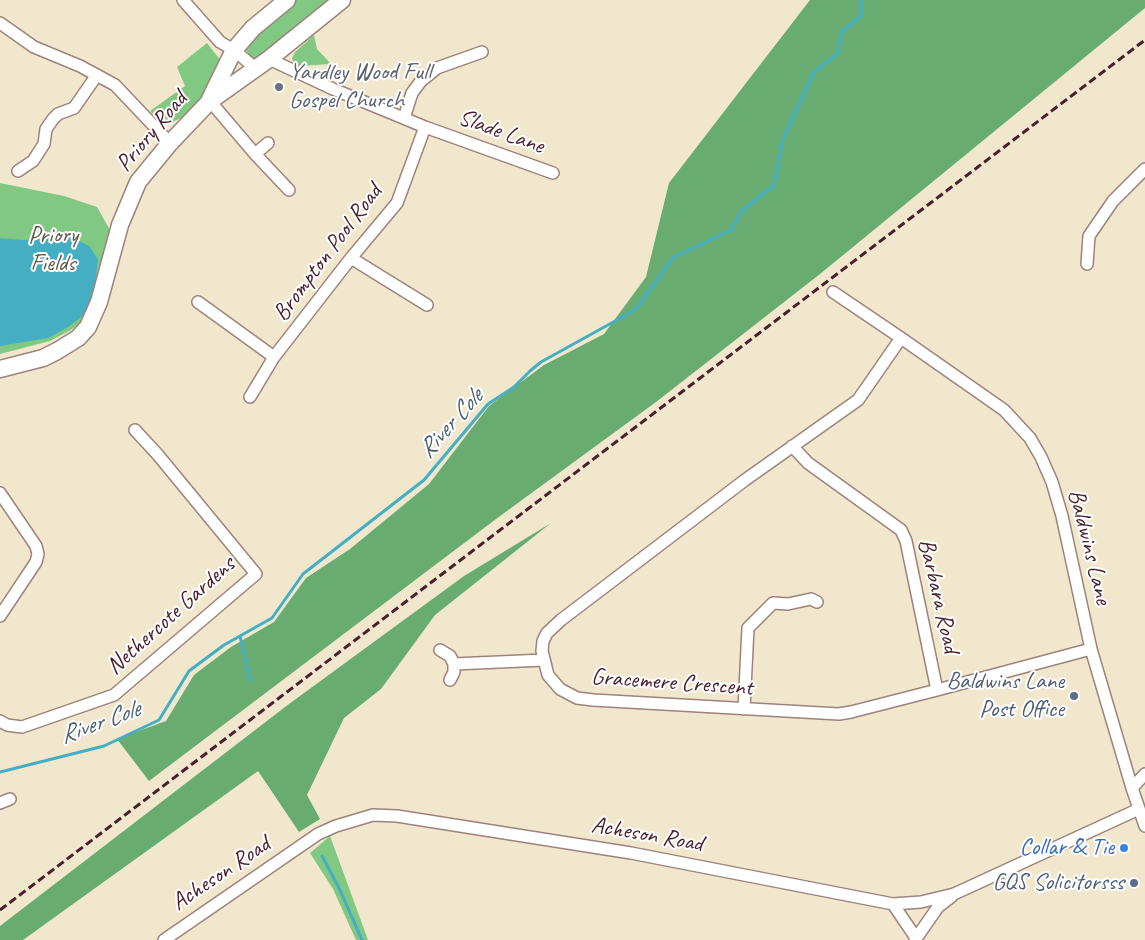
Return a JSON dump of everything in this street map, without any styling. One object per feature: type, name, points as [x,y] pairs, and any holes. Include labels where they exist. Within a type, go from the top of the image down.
[{"type":"street","points":[[183,0],[220,42],[234,50],[255,68]]},
{"type":"street","name":"Priory Road","points":[[210,101],[234,50],[253,28],[287,0]]},
{"type":"street","name":"Priory Road","points":[[0,369],[43,358],[57,352],[78,338],[88,327],[99,302],[115,240],[126,207],[138,182],[170,143],[210,101],[269,59],[342,0]]},
{"type":"street","points":[[0,23],[34,47],[115,85],[170,143]]},
{"type":"street","points":[[404,118],[412,93],[421,81],[437,68],[482,52]]},
{"type":"street","name":"Slade Lane","points":[[269,59],[333,89],[425,127],[553,173]]},
{"type":"street","points":[[18,170],[33,161],[44,144],[46,129],[53,119],[58,114],[74,108],[97,75]]},
{"type":"street","points":[[210,101],[255,154],[289,190]]},
{"type":"street","name":"Brompton Pool Road","points":[[250,397],[274,357],[351,258],[397,203],[425,127]]},
{"type":"street","points":[[255,154],[268,143]]},
{"type":"street","points":[[1087,264],[1089,236],[1113,201],[1145,169]]},
{"type":"street","points":[[351,258],[427,305]]},
{"type":"street","name":"Baldwins Lane","points":[[833,292],[1004,410],[1030,438],[1041,456],[1062,516],[1091,648],[1145,826]]},
{"type":"street","points":[[198,302],[274,357]]},
{"type":"street","name":"Gracemere Crescent","points":[[901,338],[858,400],[729,492],[561,620],[547,633],[543,641],[542,651],[548,675],[560,690],[576,698],[839,714],[937,690],[1091,648]]},
{"type":"street","name":"Nethercote Gardens","points":[[0,721],[7,725],[22,727],[114,695],[256,574],[135,430]]},
{"type":"street","name":"Barbara Road","points":[[792,446],[808,463],[901,530],[906,541],[937,690]]},
{"type":"street","points":[[0,493],[36,546],[38,554],[36,562],[0,616]]},
{"type":"street","points":[[744,709],[748,628],[773,603],[788,604],[811,599],[817,602]]},
{"type":"street","points":[[440,650],[450,656],[454,664],[454,672],[450,680]]},
{"type":"street","points":[[454,664],[544,660]]},
{"type":"street","points":[[1132,788],[1145,774]]},
{"type":"street","name":"Acheson Road","points":[[164,940],[318,834],[373,815],[397,816],[631,853],[893,904],[921,902],[954,894],[1139,808]]},
{"type":"street","points":[[893,904],[915,939],[938,907],[954,894]]},
{"type":"green space","points":[[295,0],[331,0],[257,59],[252,58],[245,49],[246,45]]},
{"type":"green space","points":[[810,0],[1145,0],[1145,8],[820,274],[656,402],[496,519],[149,781],[117,739],[166,721],[194,675],[231,647],[274,622],[306,578],[350,549],[429,484],[489,406],[544,365],[604,334],[646,277],[669,183]]},
{"type":"green space","points":[[314,35],[317,49],[331,64],[299,66],[294,64],[292,58],[295,52]]},
{"type":"green space","points":[[207,43],[221,61],[204,96],[181,118],[170,123],[163,123],[150,111],[185,86],[177,67]]},
{"type":"green space","name":"Priory Fields","points":[[0,183],[64,196],[97,207],[110,230],[88,318],[50,341],[0,354]]},
{"type":"green space","points":[[551,523],[435,615],[381,689],[344,718],[307,795],[320,819],[299,832],[258,771],[23,940],[0,940],[0,926],[289,704],[464,576]]},
{"type":"green space","points":[[330,836],[368,940],[356,940],[333,889],[310,853]]},
{"type":"water","name":"Priory Fields","points":[[0,238],[22,240],[74,238],[89,246],[98,259],[94,292],[88,312],[68,327],[48,338],[0,346]]},
{"type":"waterway","name":"River Cole","points":[[0,772],[104,746],[159,720],[189,671],[224,645],[272,618],[303,574],[424,480],[488,404],[514,387],[541,362],[635,310],[674,257],[731,230],[742,211],[774,185],[783,139],[814,72],[837,54],[842,32],[861,16],[861,0]]},
{"type":"waterway","points":[[240,636],[250,680]]},
{"type":"waterway","points":[[322,856],[340,890],[362,940]]},
{"type":"railway","points":[[0,910],[1145,40]]},
{"type":"place","name":"Yardley Wood Full Gospel Church","points":[[279,87]]},
{"type":"place","name":"Baldwins Lane Post Office","points":[[1074,696]]},
{"type":"place","name":"Collar & Tie","points":[[1124,848]]},
{"type":"place","name":"GQS Solicitorsss","points":[[1134,883]]}]
